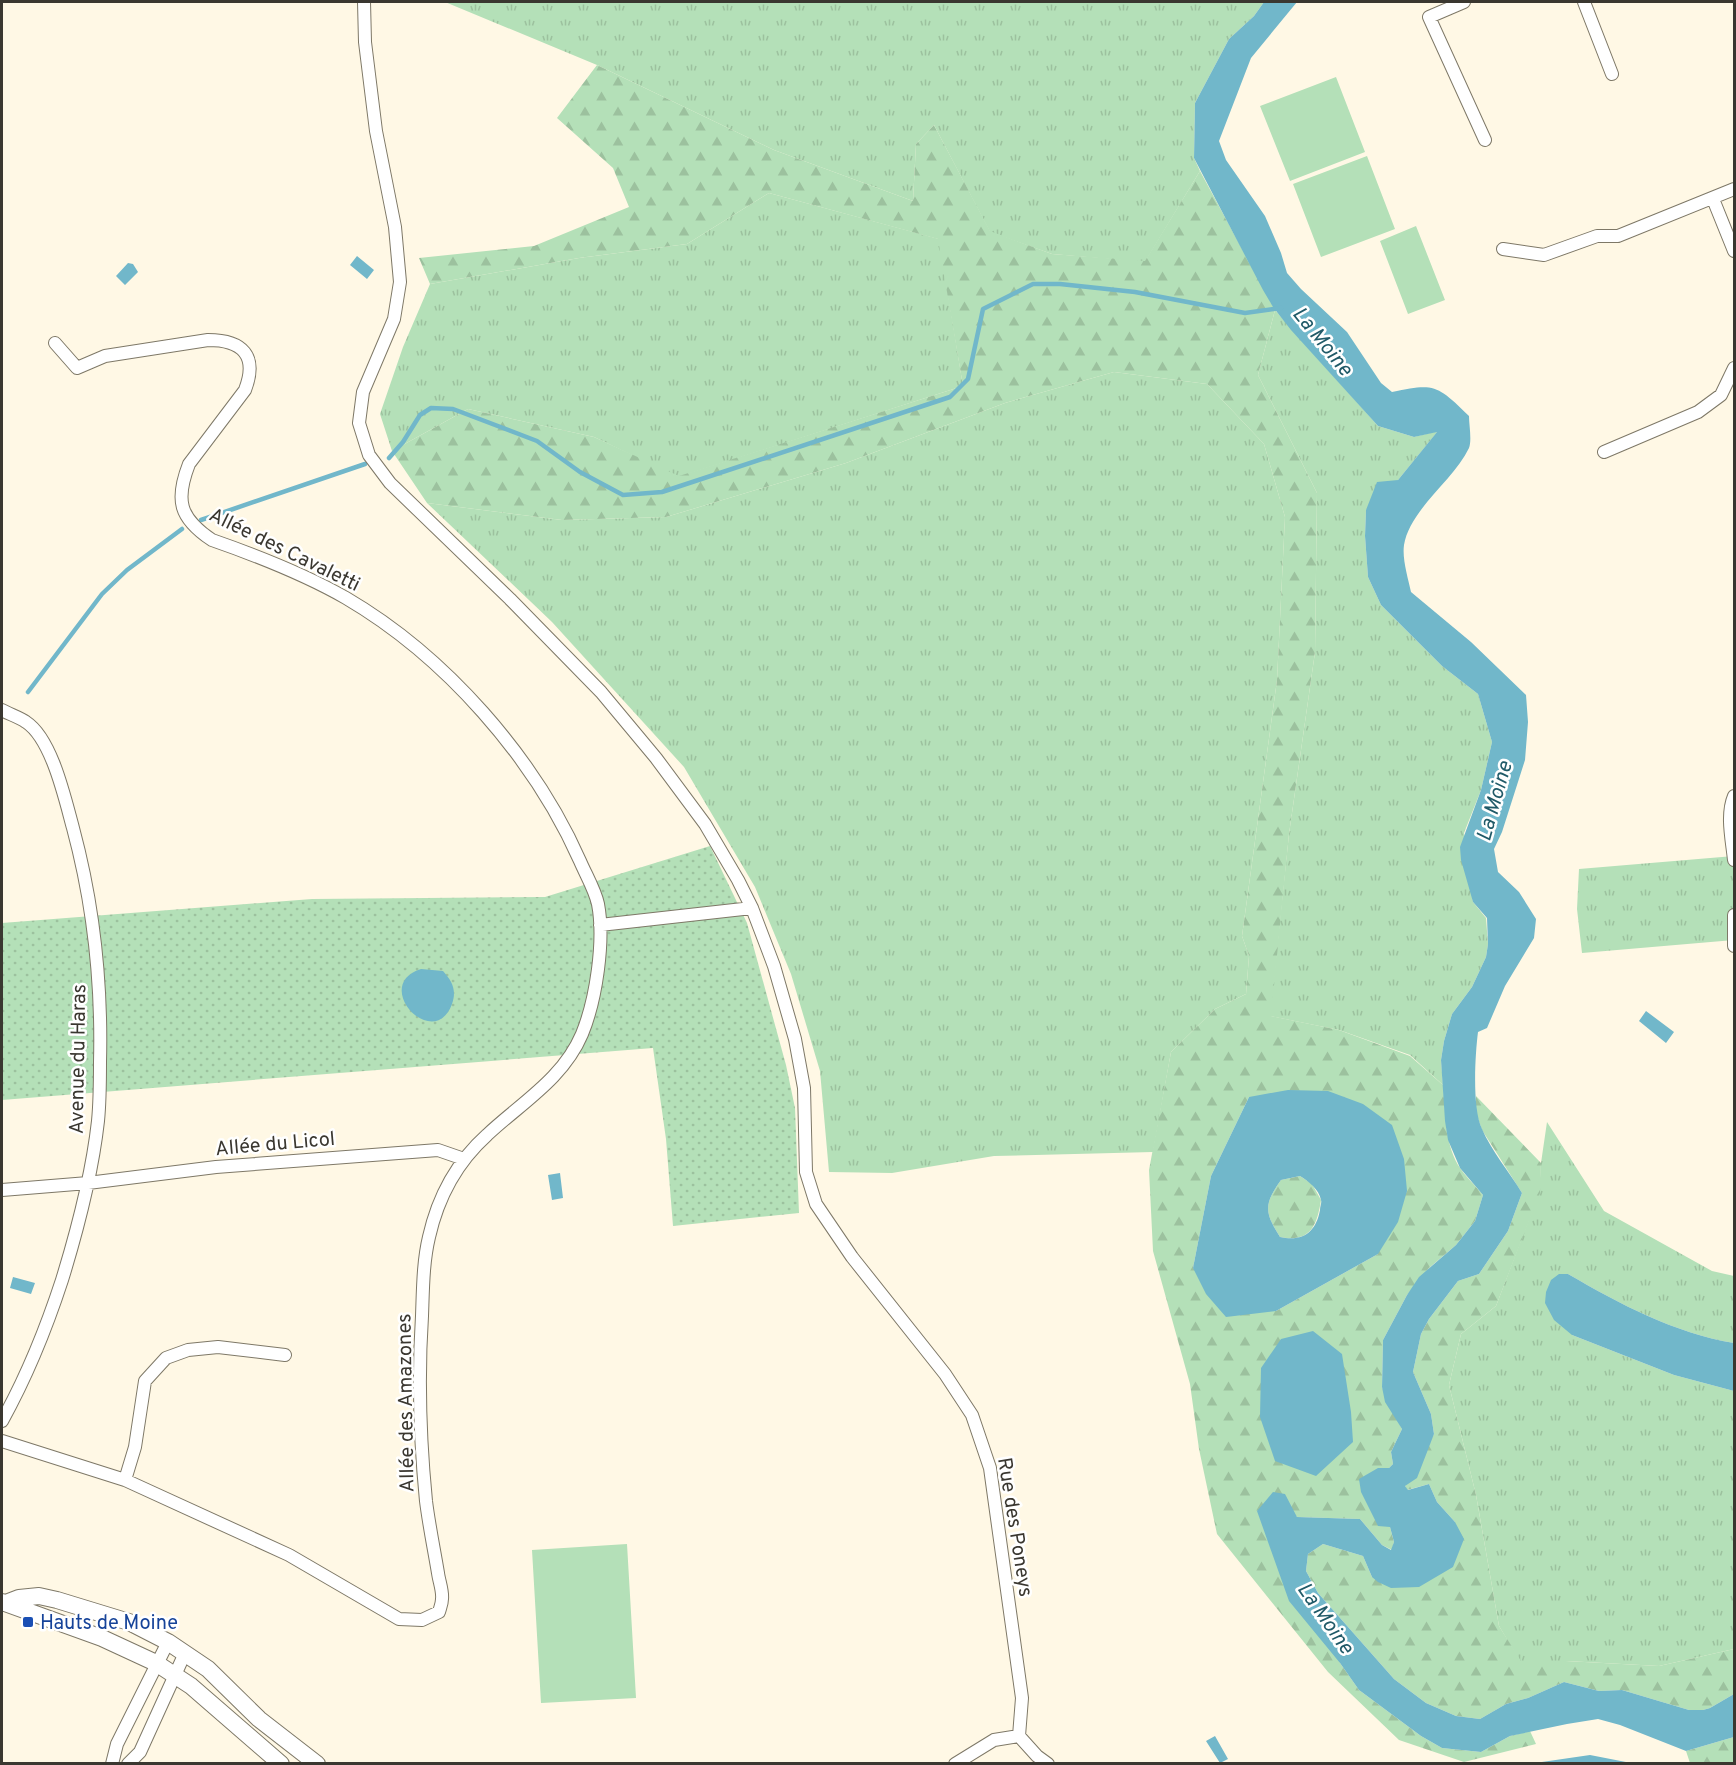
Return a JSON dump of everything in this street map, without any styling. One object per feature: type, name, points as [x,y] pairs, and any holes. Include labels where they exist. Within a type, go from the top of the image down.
[{"type":"street","name":"Rue des Poneys","points":[[364,2],[365,42],[376,130],[394,227],[400,282],[394,319],[363,392],[359,423],[369,455],[390,483],[510,599],[601,692],[656,758],[705,824],[738,880],[752,908],[774,966],[795,1039],[804,1088],[806,1172],[816,1204],[852,1257],[945,1374],[972,1415],[990,1468],[1022,1698],[1019,1736]]},
{"type":"street","points":[[1464,2],[1429,17],[1485,140]]},
{"type":"street","points":[[1584,2],[1612,74]]},
{"type":"street","points":[[1503,249],[1544,255],[1597,236],[1618,236],[1734,189]]},
{"type":"street","points":[[1713,199],[1734,251]]},
{"type":"street","name":"Allée des Cavaletti","points":[[55,343],[77,368],[105,356],[208,340],[234,343],[244,351],[250,360],[250,376],[245,390],[189,464],[184,476],[180,495],[188,519],[198,531],[212,540],[314,581],[347,598],[423,654],[471,700],[511,747],[549,800],[574,847],[598,902],[600,925]]},
{"type":"street","points":[[1604,452],[1698,412],[1721,395],[1734,368]]},
{"type":"street","name":"Avenue du Haras","points":[[2,710],[27,722],[39,736],[49,755],[76,840],[97,944],[101,1018],[99,1108],[88,1183],[54,1305],[33,1360],[2,1421]]},
{"type":"street","points":[[1734,796],[1730,819],[1734,860]]},
{"type":"street","points":[[600,925],[752,908]]},
{"type":"street","points":[[1734,915],[1734,946]]},
{"type":"street","name":"Allée des Amazones","points":[[2,1441],[125,1480],[289,1555],[399,1619],[422,1620],[439,1612],[443,1597],[427,1506],[421,1431],[421,1334],[428,1239],[436,1212],[449,1182],[464,1159],[488,1134],[537,1094],[563,1067],[581,1037],[594,998],[600,925]]},
{"type":"street","name":"Allée du Licol","points":[[2,1190],[88,1183],[216,1167],[438,1150],[464,1159]]},
{"type":"street","points":[[125,1480],[135,1447],[145,1381],[166,1358],[188,1350],[218,1347],[285,1355]]},
{"type":"street","points":[[4,1602],[39,1596],[57,1599],[129,1622],[168,1642],[208,1669],[259,1719],[317,1764]]},
{"type":"street","points":[[4,1602],[33,1615],[102,1638],[156,1663],[175,1675],[281,1764]]},
{"type":"street","points":[[112,1764],[117,1744],[168,1642]]},
{"type":"street","points":[[128,1764],[140,1752],[185,1653]]},
{"type":"street","points":[[955,1764],[994,1740],[1019,1736],[1037,1756],[1048,1764]]},
{"type":"green space","points":[[445,2],[1264,2],[1254,16],[1229,39],[1195,103],[1194,158],[1200,171],[1145,262],[1052,254],[990,232],[934,125],[916,144],[913,201],[774,150],[597,65]]},
{"type":"green space","points":[[597,65],[774,150],[913,201],[916,144],[934,125],[990,231],[1052,254],[1145,261],[1200,171],[1275,310],[1258,375],[1317,493],[1315,652],[1289,834],[1271,1016],[1339,1030],[1410,1056],[1443,1085],[1446,1126],[1453,1155],[1461,1169],[1483,1195],[1475,1221],[1456,1245],[1429,1268],[1407,1295],[1383,1340],[1382,1387],[1402,1429],[1391,1452],[1393,1464],[1389,1468],[1390,1527],[1394,1542],[1392,1550],[1382,1545],[1360,1519],[1297,1517],[1273,1492],[1340,1663],[1359,1690],[1421,1736],[1442,1748],[1481,1752],[1510,1736],[1530,1731],[1536,1744],[1464,1762],[1399,1740],[1328,1672],[1217,1534],[1199,1449],[1190,1384],[1153,1251],[1149,1170],[1171,1052],[1215,1009],[1246,994],[1249,956],[1242,936],[1277,680],[1285,517],[1264,444],[1207,384],[1114,372],[1005,403],[846,463],[666,517],[562,520],[427,503],[392,451],[468,409],[594,437],[679,476],[963,386],[938,239],[769,193],[687,244],[579,258],[430,284],[419,258],[534,246],[629,207],[613,168],[557,118]],"holes":[[[1249,1097],[1378,1254],[1276,1311],[1193,1268],[1211,1176]]]},
{"type":"green space","points":[[1336,77],[1365,152],[1290,181],[1260,106]]},
{"type":"green space","points":[[1367,156],[1395,229],[1321,257],[1293,184]]},
{"type":"green space","points":[[769,193],[939,239],[963,386],[678,477],[594,437],[468,409],[392,451],[380,414],[403,347],[430,284],[579,258],[687,244]]},
{"type":"green space","points":[[1416,226],[1445,300],[1408,314],[1380,241]]},
{"type":"green space","points":[[1275,310],[1378,426],[1414,437],[1438,431],[1398,480],[1366,510],[1365,536],[1368,577],[1381,605],[1442,666],[1478,694],[1492,742],[1481,790],[1464,833],[1473,902],[1486,918],[1488,944],[1486,957],[1472,987],[1452,1014],[1441,1060],[1443,1085],[1410,1055],[1339,1030],[1270,1016],[1289,834],[1315,652],[1317,493],[1258,375]]},
{"type":"green space","points":[[1114,372],[1207,384],[1264,444],[1285,517],[1277,680],[1242,936],[1249,956],[1246,994],[1215,1009],[1171,1052],[1153,1152],[994,1156],[892,1173],[829,1172],[820,1071],[791,974],[755,887],[684,767],[552,622],[427,503],[562,520],[666,517],[846,463],[1005,403]]},
{"type":"green space","points":[[710,846],[747,923],[786,1065],[795,1108],[799,1213],[673,1226],[666,1139],[653,1048],[2,1100],[2,923],[312,899],[545,897]]},
{"type":"green space","points":[[1734,856],[1734,940],[1582,953],[1577,909],[1579,869]]},
{"type":"green space","points":[[1476,1096],[1541,1163],[1540,1193],[1496,1306],[1461,1334],[1449,1385],[1476,1495],[1499,1626],[1521,1661],[1659,1666],[1734,1649],[1734,1694],[1710,1708],[1689,1710],[1622,1690],[1599,1691],[1564,1682],[1528,1698],[1506,1704],[1480,1719],[1456,1716],[1426,1703],[1394,1679],[1318,1593],[1306,1571],[1308,1554],[1323,1544],[1363,1556],[1372,1577],[1455,1522],[1437,1502],[1429,1484],[1407,1490],[1405,1486],[1434,1434],[1431,1414],[1413,1372],[1421,1334],[1429,1319],[1458,1281],[1479,1274],[1508,1231],[1522,1193],[1482,1130],[1476,1113]]},
{"type":"green space","points":[[1547,1122],[1604,1211],[1712,1271],[1734,1276],[1734,1343],[1669,1325],[1607,1296],[1568,1274],[1572,1335],[1674,1375],[1734,1391],[1734,1649],[1659,1666],[1520,1661],[1499,1626],[1476,1495],[1449,1385],[1461,1334],[1496,1306],[1539,1193]]},
{"type":"green space","points":[[1300,1176],[1312,1184],[1321,1200],[1317,1218],[1305,1235],[1280,1237],[1271,1221],[1269,1202],[1281,1180]]},
{"type":"green space","points":[[627,1544],[636,1698],[541,1703],[532,1550]]},
{"type":"green space","points":[[1734,1737],[1734,1762],[1690,1763],[1686,1751]]},
{"type":"water","name":"La Moine","points":[[1264,2],[1297,2],[1251,58],[1219,141],[1226,160],[1265,216],[1287,273],[1347,332],[1381,383],[1392,392],[1427,387],[1435,389],[1450,398],[1469,416],[1469,448],[1415,519],[1404,545],[1405,562],[1411,592],[1471,642],[1526,695],[1528,722],[1525,760],[1502,832],[1494,849],[1498,872],[1519,892],[1536,919],[1534,938],[1505,986],[1487,1028],[1478,1032],[1476,1054],[1475,1082],[1479,1120],[1490,1145],[1522,1193],[1508,1231],[1479,1274],[1458,1281],[1429,1319],[1421,1334],[1413,1372],[1431,1414],[1434,1434],[1417,1478],[1405,1486],[1408,1490],[1429,1484],[1437,1502],[1455,1522],[1464,1539],[1453,1567],[1419,1587],[1391,1588],[1372,1577],[1363,1556],[1323,1544],[1308,1554],[1306,1571],[1318,1593],[1394,1679],[1426,1703],[1456,1716],[1480,1719],[1506,1704],[1528,1698],[1564,1682],[1599,1691],[1622,1690],[1689,1710],[1710,1708],[1734,1694],[1734,1737],[1686,1751],[1620,1725],[1598,1719],[1510,1736],[1481,1752],[1442,1748],[1421,1736],[1359,1690],[1289,1601],[1257,1511],[1273,1492],[1285,1494],[1297,1517],[1360,1519],[1382,1545],[1391,1550],[1394,1542],[1390,1527],[1378,1526],[1361,1492],[1359,1479],[1378,1468],[1389,1468],[1393,1464],[1391,1452],[1402,1429],[1385,1402],[1382,1387],[1383,1340],[1419,1277],[1456,1245],[1475,1221],[1483,1195],[1460,1168],[1448,1140],[1441,1060],[1452,1014],[1472,987],[1486,957],[1487,918],[1473,902],[1461,860],[1460,847],[1481,790],[1492,742],[1478,694],[1442,666],[1381,605],[1368,577],[1366,510],[1377,482],[1398,480],[1437,432],[1414,437],[1378,426],[1291,330],[1263,290],[1194,158],[1195,103],[1229,39],[1254,16]]},
{"type":"water","points":[[357,256],[374,270],[367,279],[350,265]]},
{"type":"water","points":[[128,263],[133,264],[138,272],[125,285],[116,276]]},
{"type":"water","points":[[421,969],[443,971],[454,990],[452,1004],[443,1017],[432,1021],[421,1019],[411,1011],[404,1000],[402,988],[407,977]]},
{"type":"water","points":[[1646,1011],[1674,1032],[1666,1043],[1639,1021]]},
{"type":"water","points":[[1288,1090],[1328,1091],[1363,1104],[1392,1125],[1404,1159],[1407,1191],[1398,1222],[1378,1254],[1276,1311],[1226,1317],[1206,1294],[1193,1268],[1211,1176],[1249,1097]],"holes":[[[1300,1176],[1313,1186],[1320,1196],[1318,1218],[1312,1230],[1307,1234],[1295,1238],[1280,1237],[1271,1221],[1269,1202],[1281,1180]]]},
{"type":"water","points":[[560,1173],[563,1198],[552,1200],[548,1175]]},
{"type":"water","points":[[1559,1274],[1568,1274],[1607,1296],[1669,1325],[1734,1343],[1734,1391],[1674,1375],[1572,1335],[1554,1320],[1545,1303],[1546,1292],[1551,1280]]},
{"type":"water","points":[[13,1277],[35,1283],[31,1294],[10,1288]]},
{"type":"water","points":[[1313,1331],[1342,1354],[1353,1442],[1316,1476],[1275,1461],[1260,1417],[1261,1368],[1281,1339]]},
{"type":"water","points":[[1215,1736],[1228,1759],[1220,1763],[1206,1741]]},
{"type":"water","points":[[1590,1755],[1631,1763],[1535,1763]]},
{"type":"waterway","points":[[389,458],[403,442],[420,415],[431,408],[453,409],[537,441],[580,472],[623,495],[662,492],[950,397],[968,379],[983,309],[1033,284],[1060,284],[1135,292],[1245,313],[1281,308]]},
{"type":"waterway","points":[[201,520],[365,464]]},
{"type":"waterway","points":[[28,692],[102,594],[127,570],[182,529]]},
{"type":"place","name":"Hauts de Moine","points":[[28,1622]]}]
